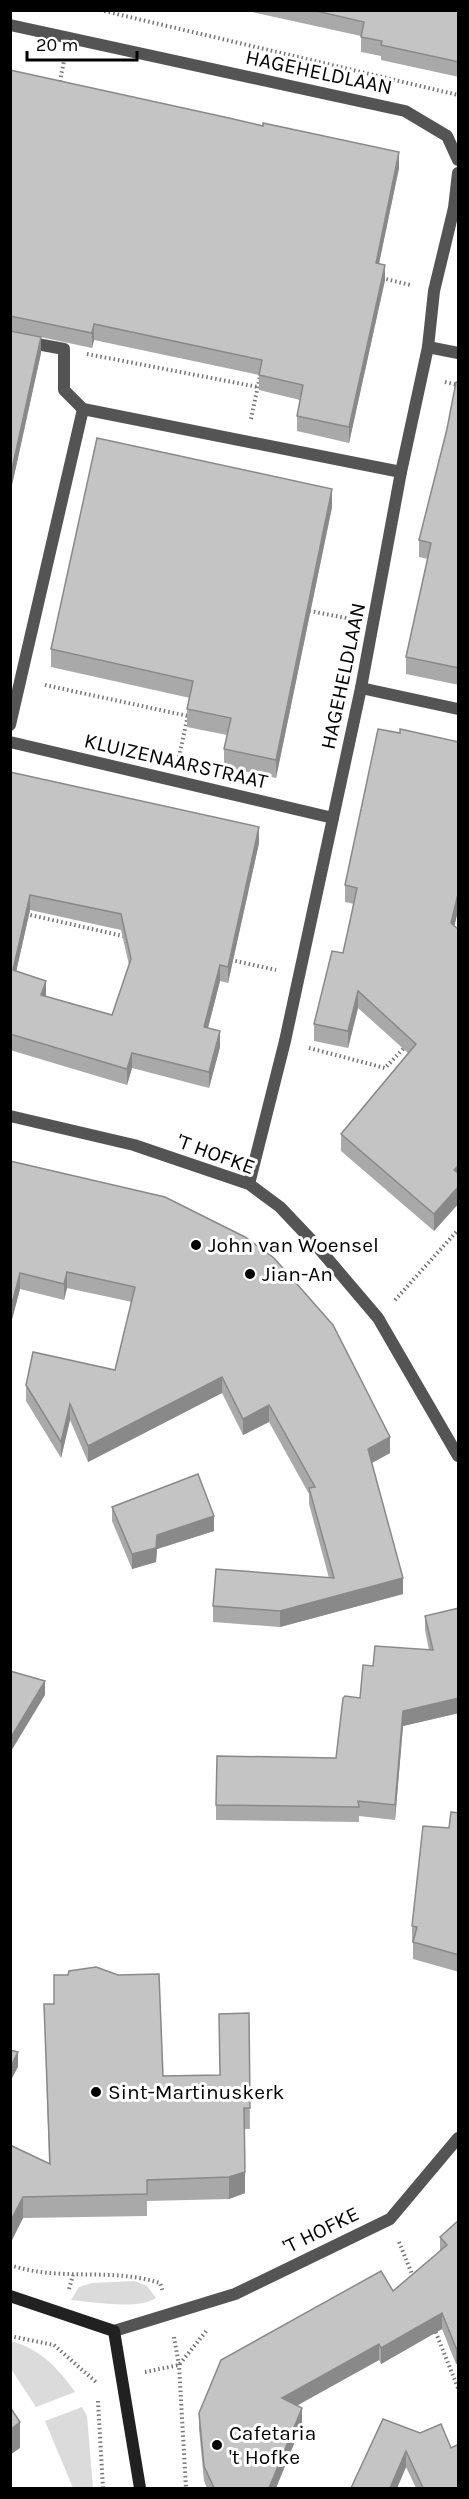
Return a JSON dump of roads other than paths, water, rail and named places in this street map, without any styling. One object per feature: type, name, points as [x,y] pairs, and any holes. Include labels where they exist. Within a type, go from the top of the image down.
[{"type":"main road","points":[[10,2296],[114,2331],[140,2488]]},
{"type":"street","name":"HAGEHELDLAAN","points":[[10,25],[405,111],[447,136],[459,160]]},
{"type":"street","name":"HAGEHELDLAAN","points":[[249,1184],[285,1041],[361,688],[401,472],[428,347],[434,291],[454,208],[459,173]]},
{"type":"street","points":[[10,339],[64,349],[64,390],[83,409],[401,472]]},
{"type":"street","points":[[428,347],[459,353]]},
{"type":"street","points":[[10,725],[83,409]]},
{"type":"street","points":[[361,688],[459,709]]},
{"type":"street","name":"KLUIZENAARSTRAAT","points":[[10,742],[333,818]]},
{"type":"street","name":"'T HOFKE","points":[[10,1116],[134,1146],[249,1184],[280,1207],[316,1245],[378,1318],[459,1456]]},
{"type":"street","name":"'T HOFKE","points":[[114,2331],[235,2294],[390,2219],[459,2138]]},
{"type":"place","name":"John van Woensel","points":[[196,1245]]},
{"type":"place","name":"Jian-An","points":[[250,1274]]},
{"type":"place","name":"Sint-Martinuskerk","points":[[96,2092]]},
{"type":"place","name":"Cafetaria 't Hofke","points":[[217,2445]]}]
